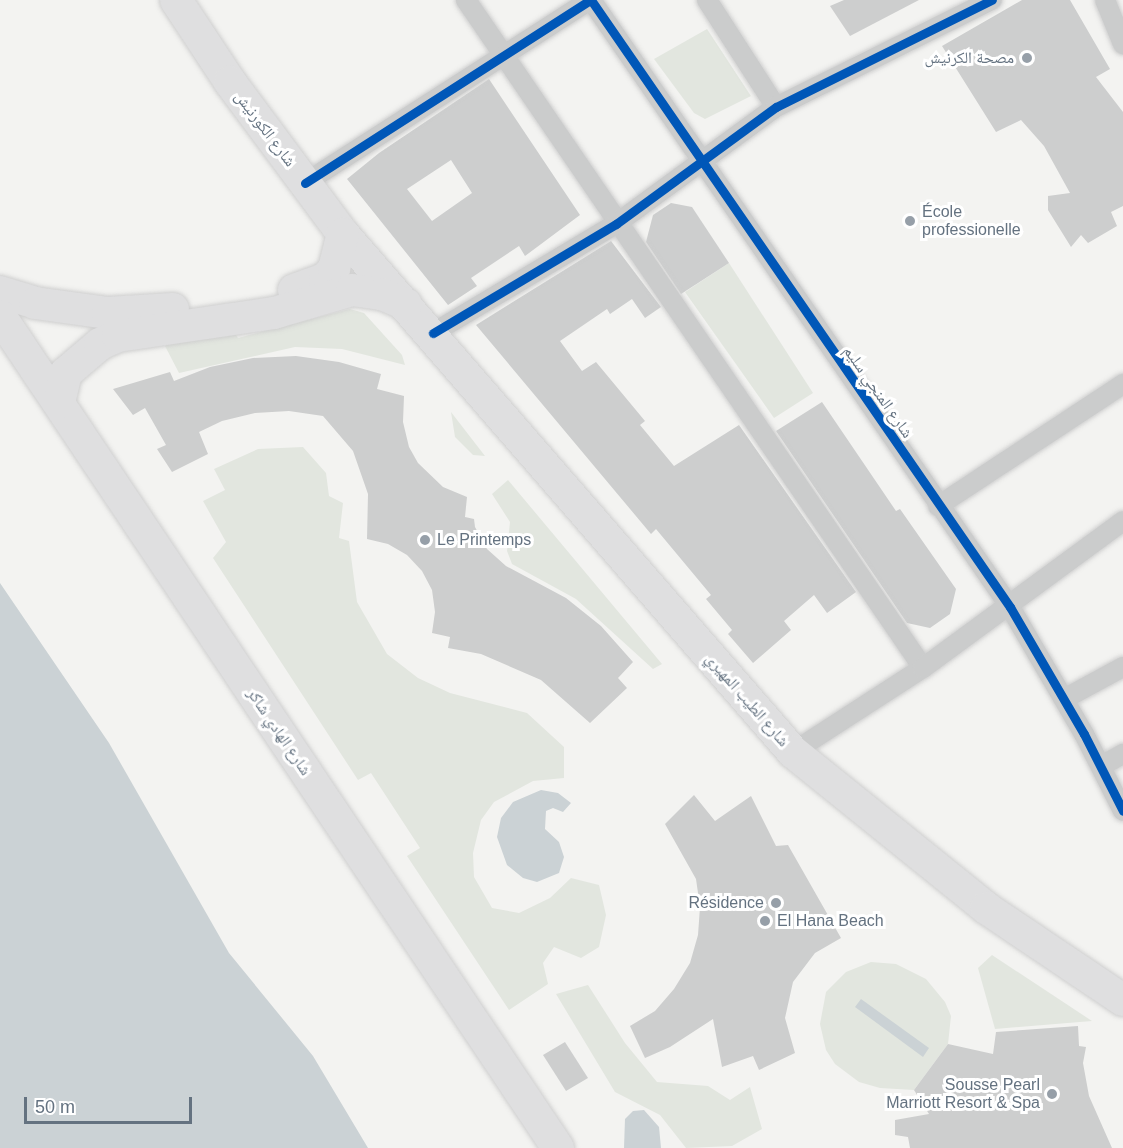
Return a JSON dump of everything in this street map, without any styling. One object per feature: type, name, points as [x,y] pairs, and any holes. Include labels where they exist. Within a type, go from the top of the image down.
[{"type":"main road","name":"شارع الكورنيش","points":[[176,0],[230,82],[344,234],[434,333]]},
{"type":"main road","points":[[0,292],[35,303],[108,312],[267,297],[325,279],[340,258],[344,234]]},
{"type":"main road","points":[[59,403],[66,373],[99,344],[118,336],[274,313],[352,290],[382,294],[410,306]]},
{"type":"main road","name":"شارع الهادي شاكر","points":[[0,316],[558,1148]]},
{"type":"main road","name":"شارع الطيب المهيري","points":[[434,333],[793,752],[986,908],[1123,1000]]},
{"type":"street","points":[[466,0],[616,224],[923,668]]},
{"type":"street","points":[[305,183],[591,0]]},
{"type":"street","name":"شارع المنجي سليم","points":[[591,0],[938,506],[1010,607],[1064,699],[1123,811]]},
{"type":"street","points":[[707,0],[776,107]]},
{"type":"street","points":[[434,333],[616,224],[776,107],[992,0]]},
{"type":"street","points":[[1105,0],[1123,44]]},
{"type":"street","points":[[938,506],[1123,384]]},
{"type":"street","points":[[793,752],[923,668],[1010,607],[1123,521]]},
{"type":"street","points":[[1064,699],[1123,667]]},
{"type":"street","points":[[1101,766],[1123,754]]},
{"type":"shaded area","points":[[707,29],[751,96],[705,119],[694,113],[654,59]]},
{"type":"shaded area","points":[[729,263],[813,393],[774,418],[685,292]]},
{"type":"shaded area","points":[[350,309],[364,313],[402,355],[405,365],[342,349],[295,347],[179,373],[165,346],[231,327],[238,338]]},
{"type":"shaded area","points":[[451,412],[485,456],[473,455],[455,437]]},
{"type":"shaded area","points":[[303,447],[326,473],[329,496],[343,503],[339,538],[349,541],[357,602],[387,654],[418,678],[450,693],[527,713],[564,747],[564,778],[533,781],[494,802],[481,820],[473,853],[474,877],[492,908],[519,913],[550,898],[571,878],[599,885],[606,915],[599,947],[581,958],[554,947],[543,963],[548,984],[509,1010],[407,856],[420,848],[371,773],[358,780],[213,558],[226,542],[203,501],[225,490],[214,469],[258,449]]},
{"type":"shaded area","points":[[508,480],[662,664],[653,669],[576,599],[512,564],[507,551],[510,522],[492,494]]},
{"type":"shaded area","points":[[0,583],[109,743],[229,953],[313,1056],[368,1148],[0,1148]]},
{"type":"shaded area","points":[[541,790],[558,793],[571,803],[563,812],[553,808],[546,811],[545,829],[559,842],[564,857],[559,873],[537,882],[523,878],[507,865],[497,837],[501,818],[513,802]]},
{"type":"shaded area","points":[[992,955],[1092,1021],[995,1029],[978,968]]},
{"type":"shaded area","points":[[871,962],[896,964],[926,979],[945,1002],[951,1016],[948,1044],[914,1090],[880,1088],[859,1082],[835,1064],[826,1050],[820,1024],[826,992],[846,972]]},
{"type":"shaded area","points":[[588,985],[625,1043],[657,1082],[708,1086],[730,1100],[750,1087],[762,1129],[732,1146],[686,1148],[660,1115],[615,1092],[556,994]]},
{"type":"shaded area","points":[[861,999],[929,1048],[923,1057],[855,1007]]},
{"type":"shaded area","points":[[644,1110],[659,1127],[661,1148],[624,1148],[625,1119],[633,1111]]},
{"type":"building","points":[[844,0],[919,0],[850,36],[830,6]]},
{"type":"building","points":[[1022,0],[1070,0],[1110,69],[1096,77],[1123,112],[1123,206],[1111,212],[1117,226],[1088,243],[1081,235],[1071,247],[1048,210],[1048,196],[1070,193],[1044,146],[1021,120],[996,132],[942,46]]},
{"type":"building","points":[[489,79],[580,215],[525,256],[519,246],[471,278],[477,286],[448,305],[347,179],[379,153]],"holes":[[[451,160],[472,193],[432,221],[407,189]]]},
{"type":"building","points":[[671,203],[692,207],[729,263],[681,294],[646,242],[653,215]]},
{"type":"building","points":[[611,241],[661,307],[645,318],[632,299],[610,314],[607,309],[560,341],[582,371],[596,362],[645,421],[640,425],[674,466],[739,425],[856,592],[827,613],[814,595],[784,621],[791,630],[753,663],[728,634],[732,630],[706,599],[711,595],[656,529],[651,534],[476,325]]},
{"type":"building","name":"Le Printemps","points":[[296,356],[339,362],[381,374],[377,389],[404,396],[403,422],[409,447],[418,463],[443,487],[467,497],[465,517],[474,519],[475,527],[487,549],[506,566],[566,598],[601,626],[633,662],[618,678],[627,688],[590,723],[541,680],[481,654],[448,648],[450,637],[432,633],[435,612],[432,590],[422,571],[407,555],[388,544],[367,539],[368,494],[353,451],[323,416],[289,411],[255,413],[222,421],[199,432],[208,454],[172,472],[157,449],[166,445],[145,408],[133,415],[113,389],[170,372],[174,381],[210,367],[253,358]]},
{"type":"building","points":[[822,402],[896,511],[900,509],[956,589],[950,614],[930,628],[907,623],[776,431]]},
{"type":"building","name":"El Hana Beach","points":[[694,795],[715,821],[751,796],[776,846],[788,845],[841,938],[815,953],[793,982],[785,1018],[795,1053],[759,1070],[753,1056],[722,1067],[713,1019],[670,1047],[645,1058],[630,1026],[655,1011],[674,989],[690,963],[698,935],[700,907],[696,879],[665,824]]},
{"type":"building","points":[[1078,1026],[1079,1046],[1086,1047],[1083,1063],[1089,1096],[1112,1148],[910,1148],[908,1137],[895,1135],[895,1120],[929,1114],[914,1090],[948,1044],[993,1054],[996,1032]]},
{"type":"building","points":[[565,1042],[588,1078],[566,1091],[543,1055]]},
{"type":"cycle path","points":[[305,183],[590,0]]},
{"type":"cycle path","points":[[591,0],[1010,607],[1084,734],[1123,811]]},
{"type":"cycle path","points":[[433,333],[616,224],[776,107],[992,0]]},
{"type":"place","name":"مصحة الكرنيش","points":[[1027,58]]},
{"type":"place","name":"École professionelle","points":[[910,221]]},
{"type":"place","name":"Le Printemps","points":[[425,540]]},
{"type":"place","name":"Résidence","points":[[776,903]]},
{"type":"place","name":"El Hana Beach","points":[[765,921]]},
{"type":"place","name":"Sousse Pearl Marriott Resort & Spa","points":[[1052,1094]]}]
